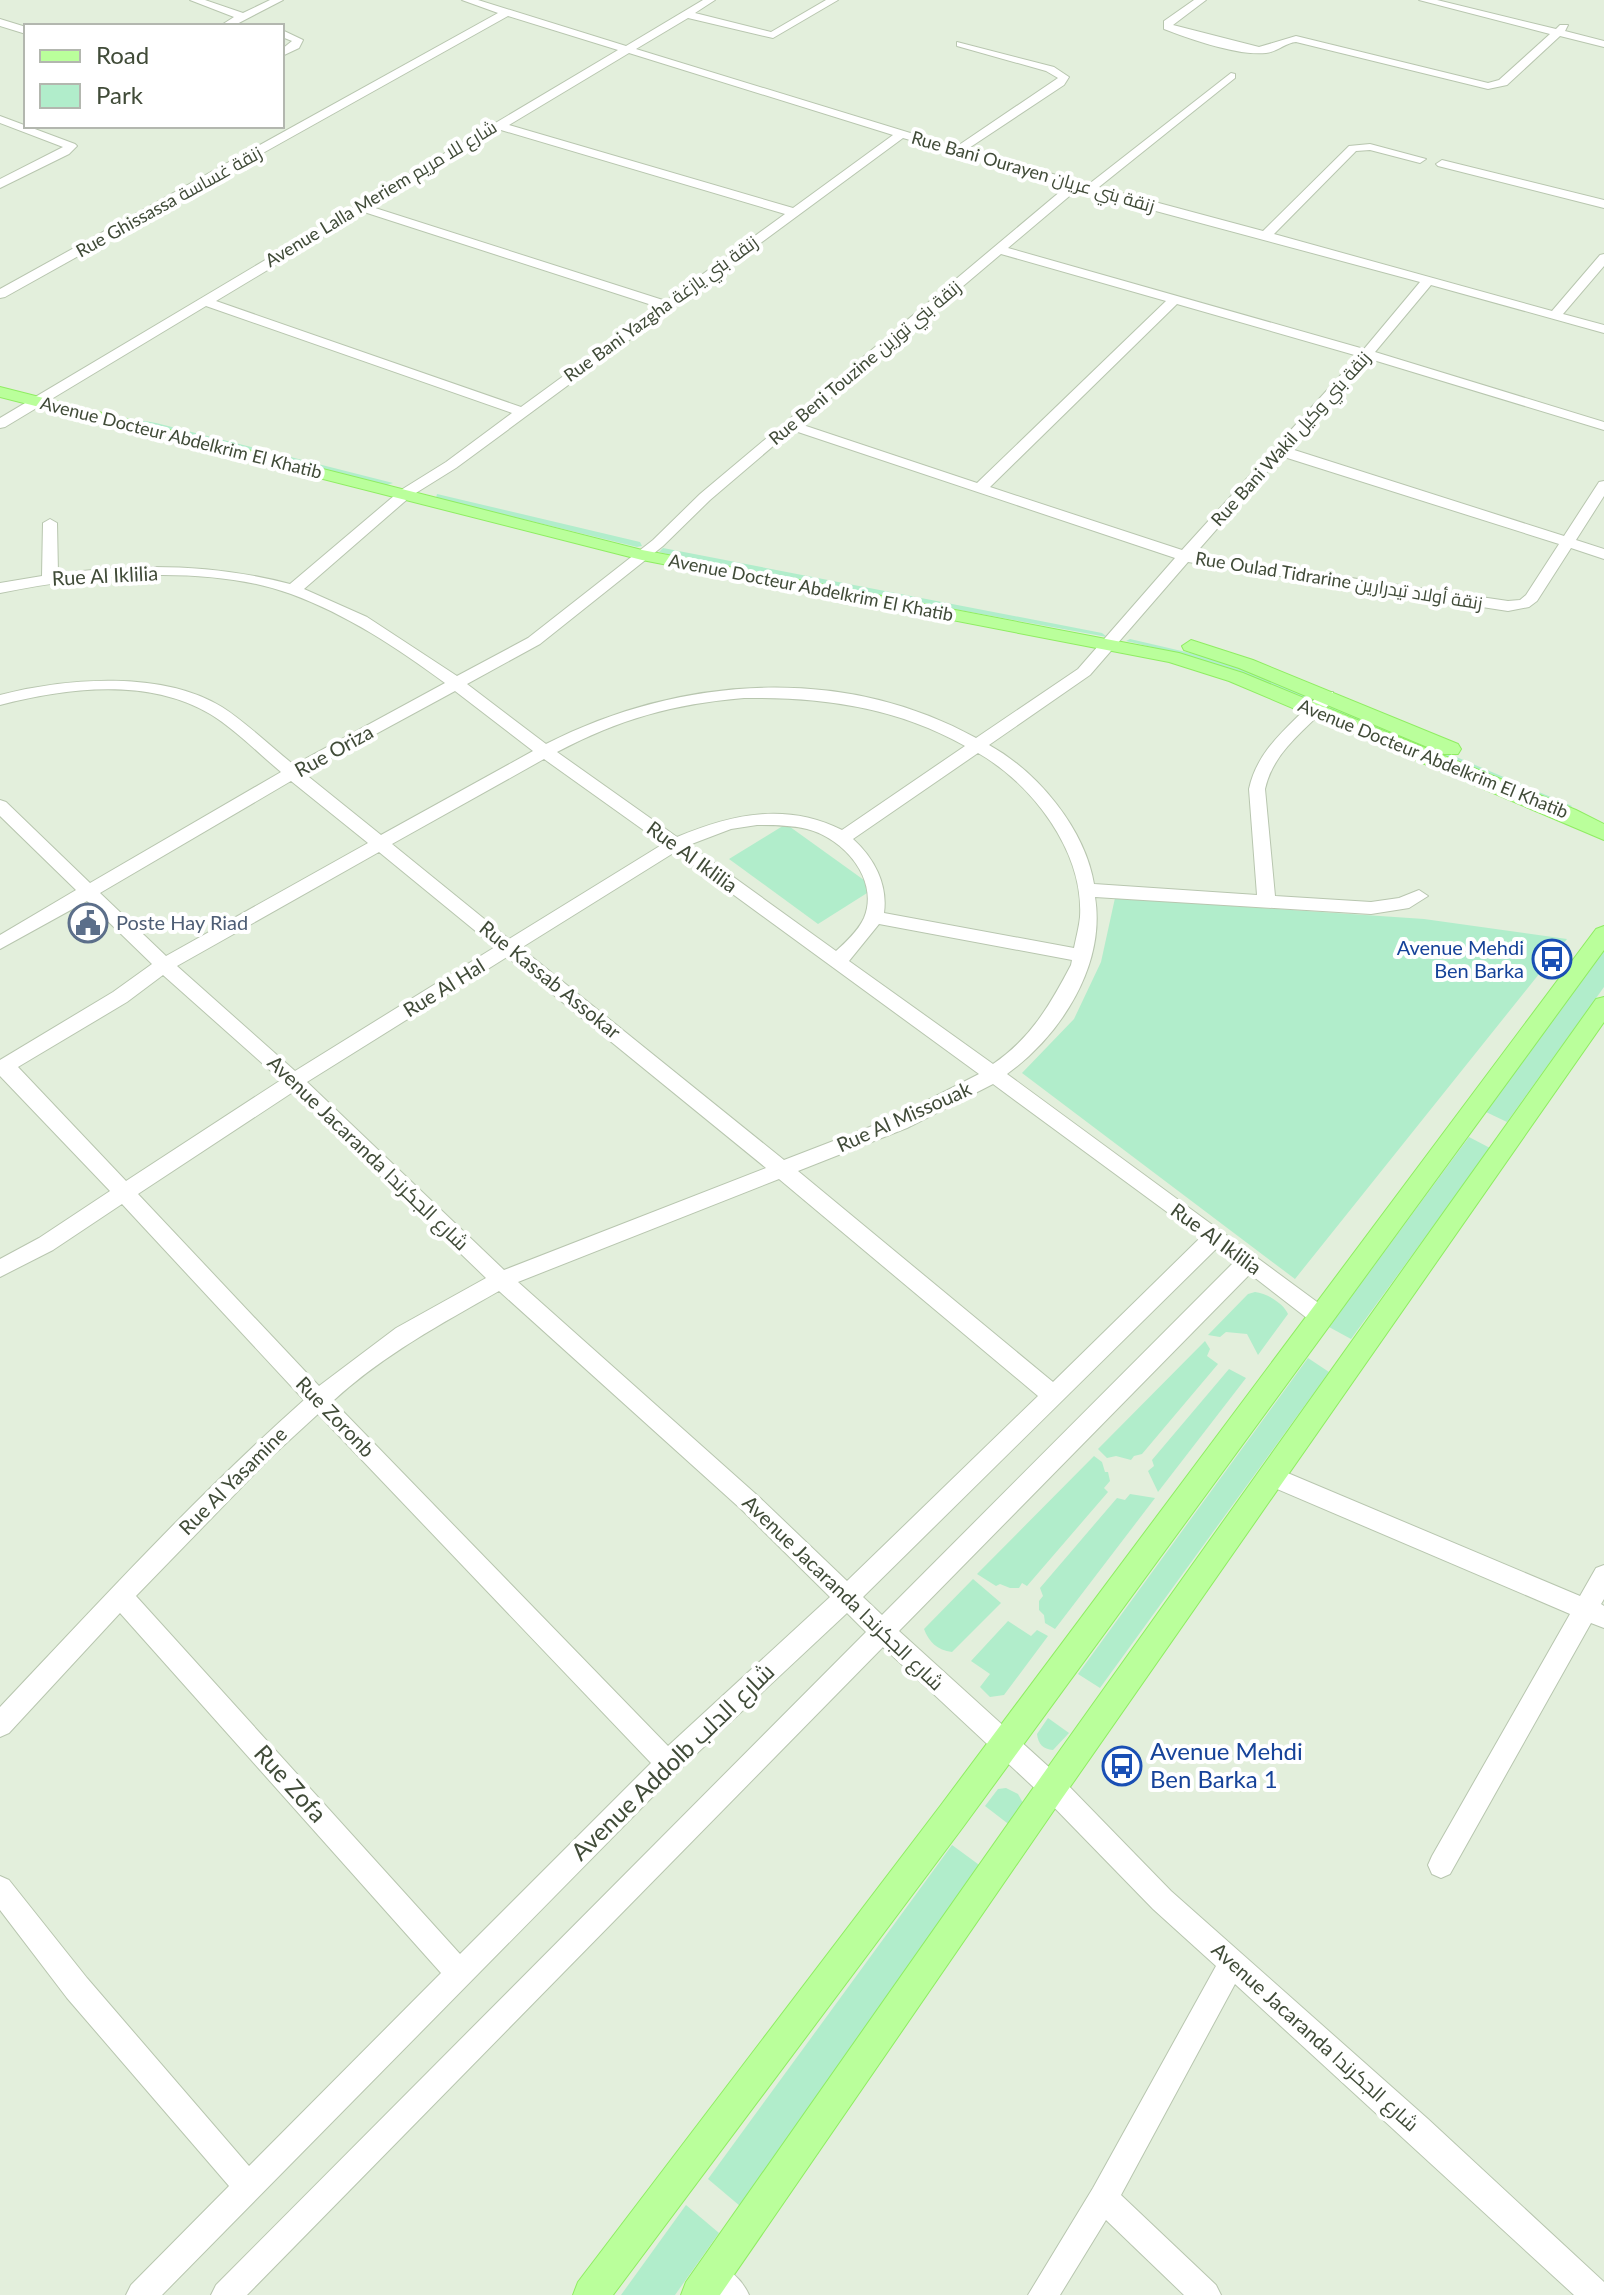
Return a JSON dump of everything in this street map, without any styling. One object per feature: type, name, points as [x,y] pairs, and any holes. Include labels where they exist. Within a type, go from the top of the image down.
[{"type":"main road","name":"Avenue Docteur Abdelkrim El Khatib","points":[[0,378],[413,488],[642,555],[1115,639]]},
{"type":"main road","name":"Avenue Docteur Abdelkrim El Khatib","points":[[0,392],[658,543],[1115,639],[1322,704],[1604,813]]},
{"type":"main road","name":"Avenue Docteur Abdelkrim El Khatib","points":[[1322,704],[1604,833]]},
{"type":"main road","points":[[591,2295],[1604,934]]},
{"type":"main road","points":[[715,2289],[1052,1787],[1604,1005]]},
{"type":"street","points":[[195,0],[252,24]]},
{"type":"street","points":[[229,24],[278,0]]},
{"type":"street","name":"Rue Bani Ourayen زنقة بني عريان","points":[[467,0],[957,151],[1604,329]]},
{"type":"street","name":"Avenue Lalla Meriem شارع للا مريم","points":[[0,424],[710,0]]},
{"type":"street","points":[[686,14],[773,35],[833,0]]},
{"type":"street","points":[[1201,0],[1168,23],[1168,27],[1255,50],[1271,50],[1284,40],[1296,39],[1488,86],[1503,83],[1560,30]]},
{"type":"street","points":[[1424,0],[1462,3],[1604,44]]},
{"type":"street","name":"Rue Ghissassa زنقة غساسة","points":[[0,294],[505,13]]},
{"type":"street","points":[[0,22],[24,30]]},
{"type":"street","points":[[1560,30],[1604,36]]},
{"type":"street","points":[[284,34],[298,40],[295,46],[284,52]]},
{"type":"street","points":[[957,151],[1060,83],[1064,77],[1050,69],[961,44]]},
{"type":"street","name":"Rue Beni Touzine زنقة بني توزين","points":[[658,543],[705,497],[1000,250],[1231,76]]},
{"type":"street","points":[[0,119],[21,122]]},
{"type":"street","points":[[0,131],[21,122]]},
{"type":"street","points":[[498,125],[793,212]]},
{"type":"street","points":[[0,184],[65,152],[71,146],[34,128]]},
{"type":"street","name":"Rue Bani Yazgha زنقة بني يازغة","points":[[293,590],[413,488],[522,412],[901,134]]},
{"type":"street","points":[[1264,237],[1353,148],[1370,147],[1420,159]]},
{"type":"street","points":[[1442,164],[1604,204]]},
{"type":"street","points":[[361,207],[665,305]]},
{"type":"street","points":[[1000,250],[1367,354],[1604,426]]},
{"type":"street","points":[[1555,315],[1604,258]]},
{"type":"street","name":"Rue Bani Wakil زنقة بني وكيل","points":[[844,837],[1075,679],[1115,639],[1428,281]]},
{"type":"street","points":[[204,301],[522,412]]},
{"type":"street","points":[[979,489],[1173,301]]},
{"type":"street","name":"Rue Oulad Tidrarine زنقة أولاد تيدرارين","points":[[790,425],[1185,557],[1235,568],[1518,606],[1532,598],[1604,485]]},
{"type":"street","points":[[1278,450],[1604,554]]},
{"type":"street","points":[[50,523],[50,577]]},
{"type":"street","name":"Rue Oriza","points":[[0,943],[290,774],[534,641],[658,543]]},
{"type":"street","name":"Rue Al Iklilia","points":[[0,588],[50,577],[174,573],[224,577],[293,590],[393,638],[1320,1316]]},
{"type":"street","name":"Rue Kassab Assokar","points":[[0,700],[49,688],[78,685],[161,689],[215,710],[245,732],[290,774],[380,842],[780,1168],[1053,1395]]},
{"type":"street","name":"Rue Al Missouak","points":[[3,1068],[120,997],[164,965],[380,842],[545,751],[600,724],[656,706],[718,696],[770,693],[839,698],[891,708],[937,724],[978,744],[1041,794],[1057,815],[1079,855],[1088,890],[1090,931],[1083,956],[1053,1018],[1037,1036],[991,1076],[900,1123],[501,1280]]},
{"type":"street","points":[[1267,901],[1258,781],[1267,759],[1322,704]]},
{"type":"street","name":"Avenue Jacaranda شارع الجكرندا","points":[[0,806],[164,965],[294,1081],[501,1280],[750,1503],[883,1632],[1052,1787],[1162,1900],[1418,2129],[1596,2295]]},
{"type":"street","name":"Rue Al Hal","points":[[0,1269],[46,1244],[294,1081],[675,844],[719,826],[754,819],[803,823],[844,837]]},
{"type":"street","points":[[836,963],[874,917],[877,897],[873,879],[862,856],[844,837]]},
{"type":"street","points":[[1088,890],[1371,908],[1403,904],[1419,896]]},
{"type":"street","points":[[874,917],[1083,956]]},
{"type":"street","name":"Rue Zoronb","points":[[3,1068],[126,1192],[318,1400],[668,1763]]},
{"type":"street","name":"Avenue Addolb شارع الدلب","points":[[141,2295],[668,1763],[847,1597],[1215,1237]]},
{"type":"street","points":[[226,2295],[1248,1262]]},
{"type":"street","name":"Rue Al Yasamine","points":[[0,1725],[120,1596],[262,1451],[318,1400],[404,1334],[501,1280]]},
{"type":"street","points":[[1271,1476],[1595,1613]]},
{"type":"street","points":[[1441,1865],[1595,1613],[1604,1576]]},
{"type":"street","name":"Rue Zofa","points":[[120,1596],[459,1973]]},
{"type":"street","points":[[0,1889],[77,1988],[249,2188]]},
{"type":"street","points":[[1043,2295],[1103,2198],[1232,1963]]},
{"type":"street","points":[[1103,2198],[1206,2295]]},
{"type":"shaded area","points":[[0,0],[1604,0],[1604,2295],[0,2295]]},
{"type":"green space","points":[[100,413],[156,423],[393,483],[387,485]]},
{"type":"green space","points":[[437,494],[640,542],[642,546],[436,498]]},
{"type":"green space","points":[[663,548],[1102,633],[1107,637],[712,565],[659,552]]},
{"type":"green space","points":[[1130,639],[1216,659],[1315,698],[1314,703],[1177,653],[1126,641]]},
{"type":"green space","points":[[1330,706],[1572,806],[1569,809],[1329,709]]},
{"type":"green space","points":[[786,824],[875,888],[818,924],[729,859]]},
{"type":"green space","points":[[1115,898],[1424,919],[1567,939],[1295,1279],[1022,1073],[1074,1019],[1101,962]]},
{"type":"green space","points":[[1604,951],[1604,987],[1507,1122],[1486,1112]]},
{"type":"green space","points":[[1469,1137],[1490,1148],[1351,1339],[1329,1327]]},
{"type":"green space","points":[[1248,1294],[1265,1294],[1283,1306],[1288,1314],[1258,1355],[1247,1334],[1226,1332],[1220,1337],[1208,1335]]},
{"type":"green space","points":[[1205,1341],[1210,1349],[1207,1356],[1218,1364],[1142,1454],[1131,1460],[1116,1456],[1107,1458],[1098,1449]]},
{"type":"green space","points":[[1308,1358],[1329,1372],[1100,1688],[1078,1674]]},
{"type":"green space","points":[[1229,1369],[1246,1378],[1158,1492],[1148,1471],[1154,1466],[1152,1460]]},
{"type":"green space","points":[[1094,1456],[1108,1472],[1110,1481],[1104,1488],[1108,1492],[1027,1586],[1022,1583],[1019,1588],[996,1586],[977,1574]]},
{"type":"green space","points":[[1130,1494],[1155,1498],[1055,1629],[1045,1623],[1044,1615],[1039,1610],[1039,1601],[1043,1596],[1040,1588],[1117,1498],[1125,1500]]},
{"type":"green space","points":[[973,1579],[1001,1603],[952,1652],[942,1649],[931,1641],[924,1629]]},
{"type":"green space","points":[[1008,1621],[1031,1636],[1037,1630],[1048,1636],[1004,1695],[990,1697],[980,1687],[990,1674],[971,1661]]},
{"type":"green space","points":[[1048,1718],[1069,1733],[1053,1750],[1042,1745],[1037,1734]]},
{"type":"green space","points":[[1006,1788],[1018,1794],[1023,1803],[1011,1826],[985,1806],[998,1789]]},
{"type":"green space","points":[[952,1845],[982,1867],[740,2206],[708,2179]]},
{"type":"green space","points":[[686,2205],[719,2233],[675,2295],[621,2295]]},
{"type":"place","name":"Poste Hay Riad","points":[[88,923]]},
{"type":"place","name":"Avenue Mehdi Ben Barka","points":[[1552,959]]},
{"type":"place","name":"Avenue Mehdi Ben Barka 1","points":[[1122,1766]]}]
